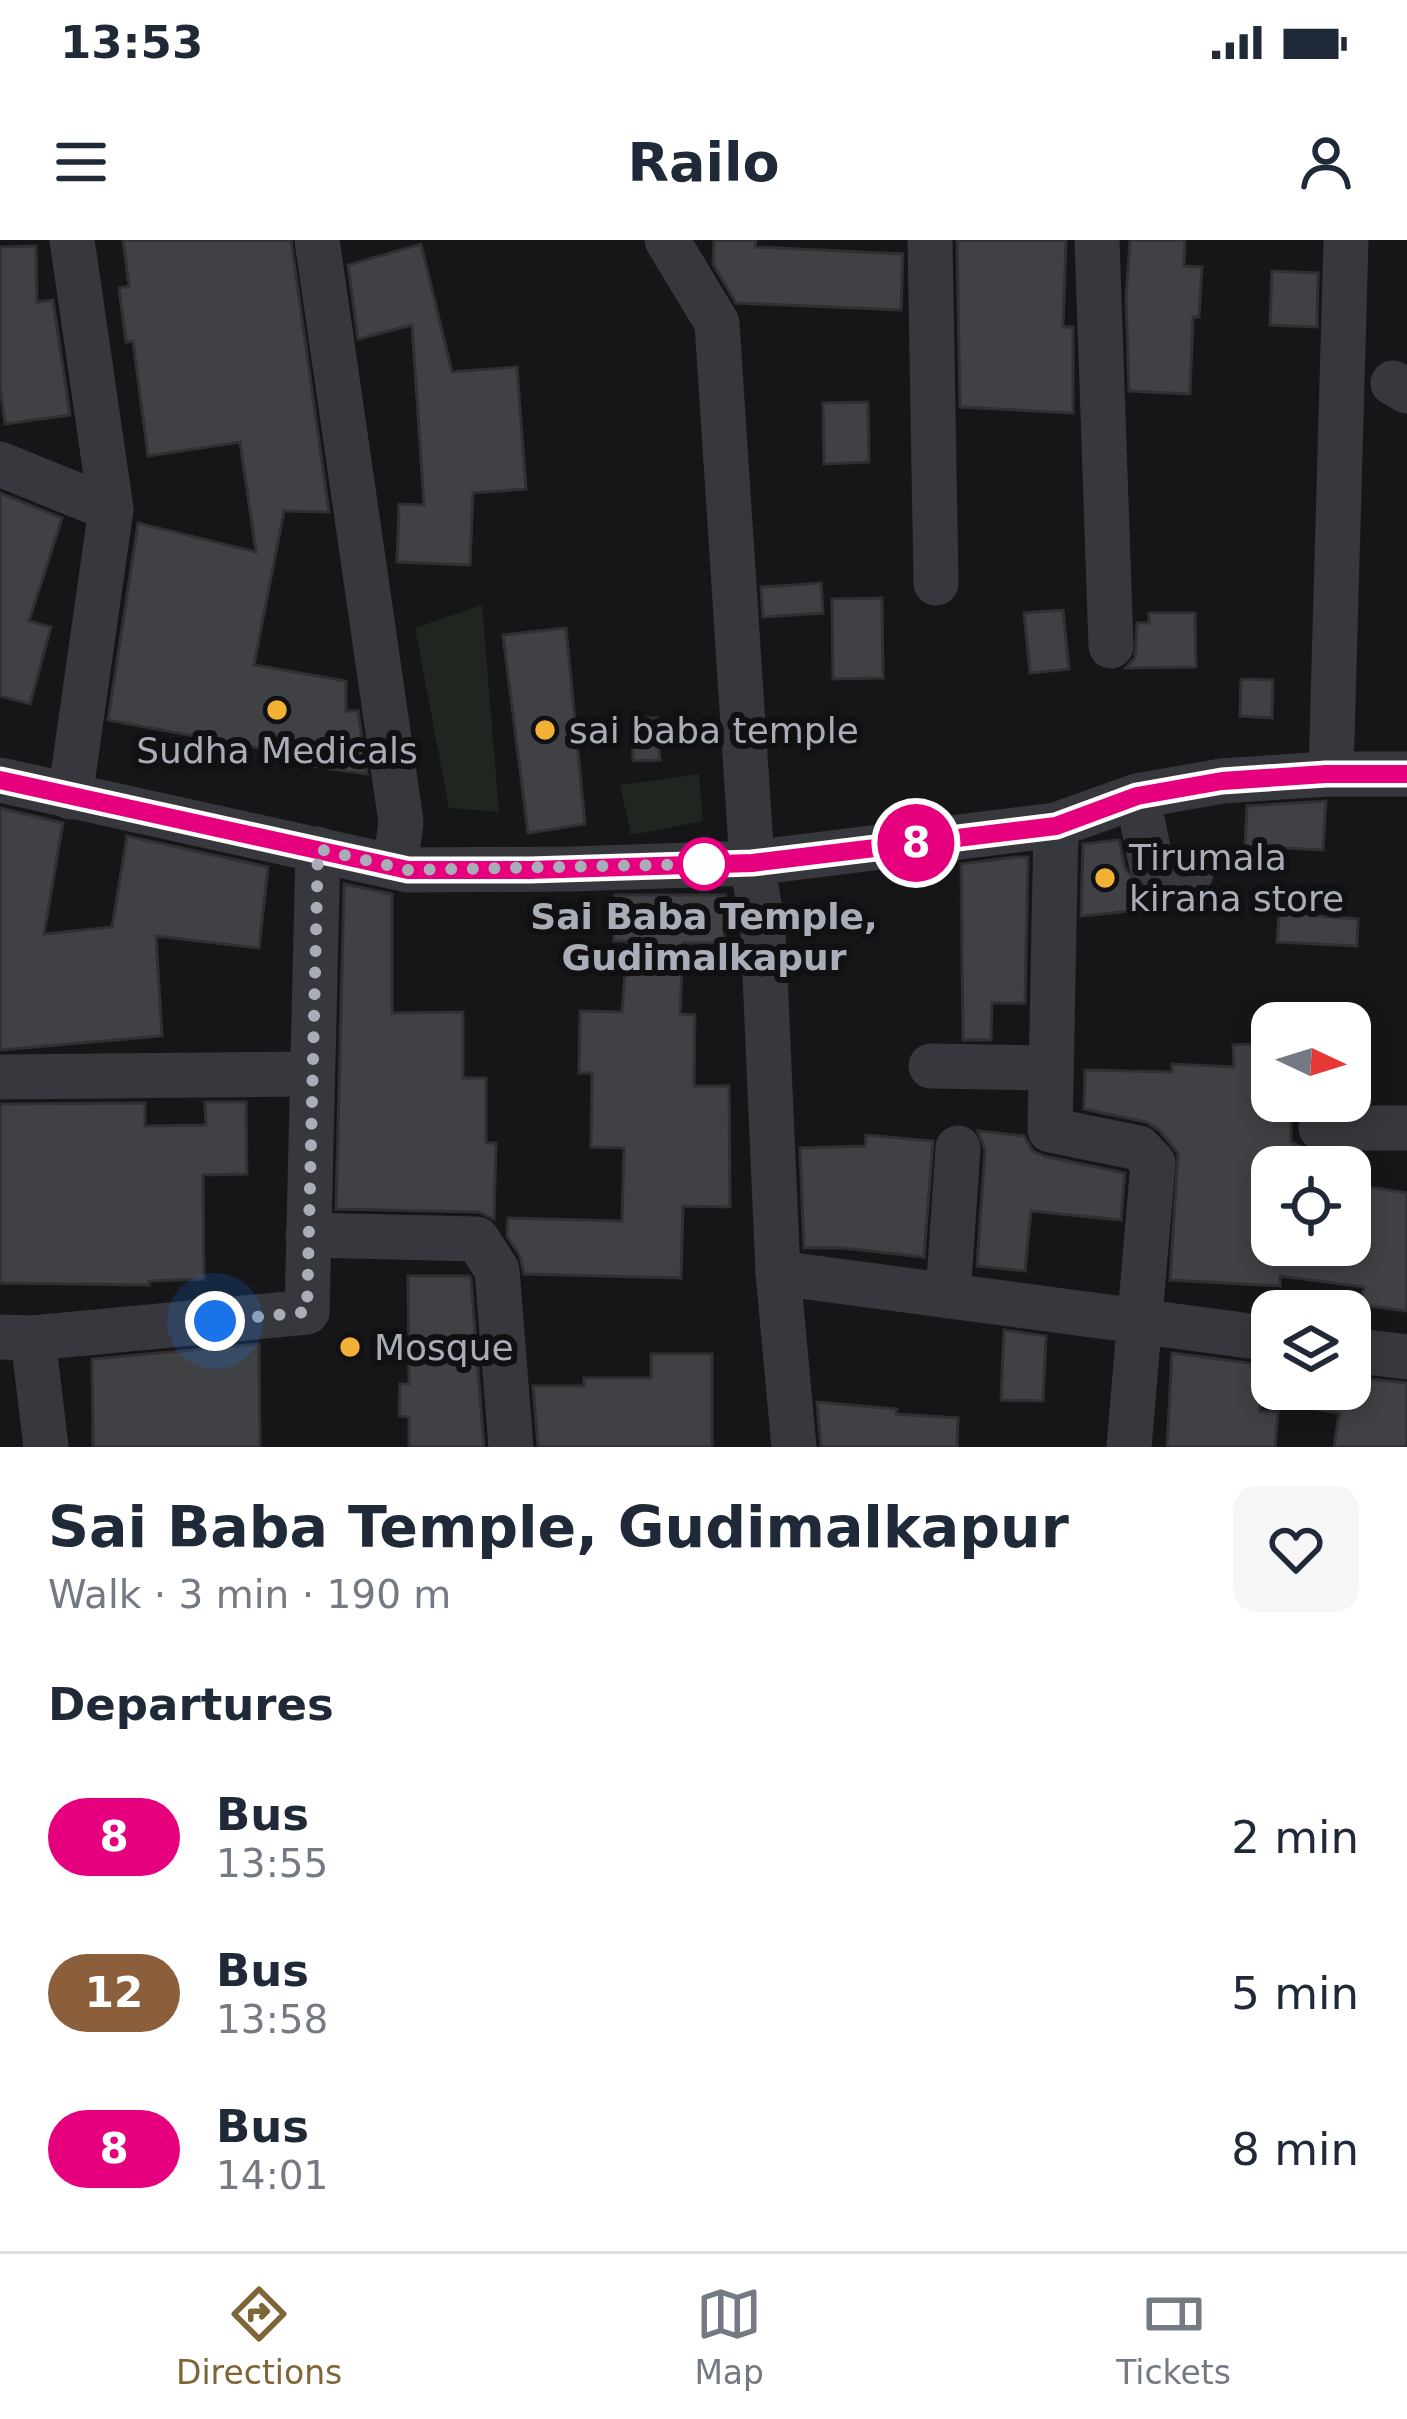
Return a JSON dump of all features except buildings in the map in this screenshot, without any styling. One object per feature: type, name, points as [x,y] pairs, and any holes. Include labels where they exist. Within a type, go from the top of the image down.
[{"type":"street","points":[[70,796],[111,509],[71,240]]},
{"type":"street","points":[[317,240],[401,822],[395,867]]},
{"type":"street","points":[[667,240],[717,323],[752,863],[763,929],[778,1273],[794,1447]]},
{"type":"street","points":[[930,240],[936,583]]},
{"type":"street","points":[[1097,240],[1111,646]]},
{"type":"street","points":[[1331,774],[1346,240]]},
{"type":"street","points":[[0,464],[111,509]]},
{"type":"street","points":[[0,780],[395,867],[570,869],[752,863],[1056,826],[1137,796],[1222,781],[1407,774]]},
{"type":"street","points":[[1137,796],[1150,862],[1163,872],[1191,873]]},
{"type":"street","points":[[1056,826],[1050,1130],[1128,1145],[1149,1154],[1153,1163],[1129,1447]]},
{"type":"street","points":[[46,1447],[16,1338],[307,1312],[318,849]]},
{"type":"street","points":[[931,1066],[1051,1067]]},
{"type":"street","points":[[0,1077],[311,1074]]},
{"type":"street","points":[[1321,1128],[1407,1128]]},
{"type":"street","points":[[948,1296],[958,1148]]},
{"type":"street","points":[[308,1235],[477,1240],[496,1270],[511,1447]]},
{"type":"street","points":[[778,1273],[1251,1336]]},
{"type":"street","points":[[1371,1353],[1407,1357]]},
{"type":"shaded area","points":[[482,605],[499,812],[449,808],[415,628]]},
{"type":"shaded area","points":[[699,774],[703,821],[631,835],[620,785]]},
{"type":"bus line","name":"8","points":[[0,780],[408,870],[530,870],[752,863],[1056,826],[1137,796],[1222,781],[1407,774]]},
{"type":"place","name":"Sudha Medicals","points":[[277,710]]},
{"type":"place","name":"sai baba temple","points":[[545,730]]},
{"type":"place","name":"Sai Baba Temple, Gudimalkapur","points":[[704,864]]},
{"type":"place","name":"Tirumala kirana store","points":[[1105,878]]},
{"type":"place","name":"Mosque","points":[[350,1347]]},
{"type":"route","points":[[215,1321],[307,1312],[318,849],[408,870],[704,864]]}]
